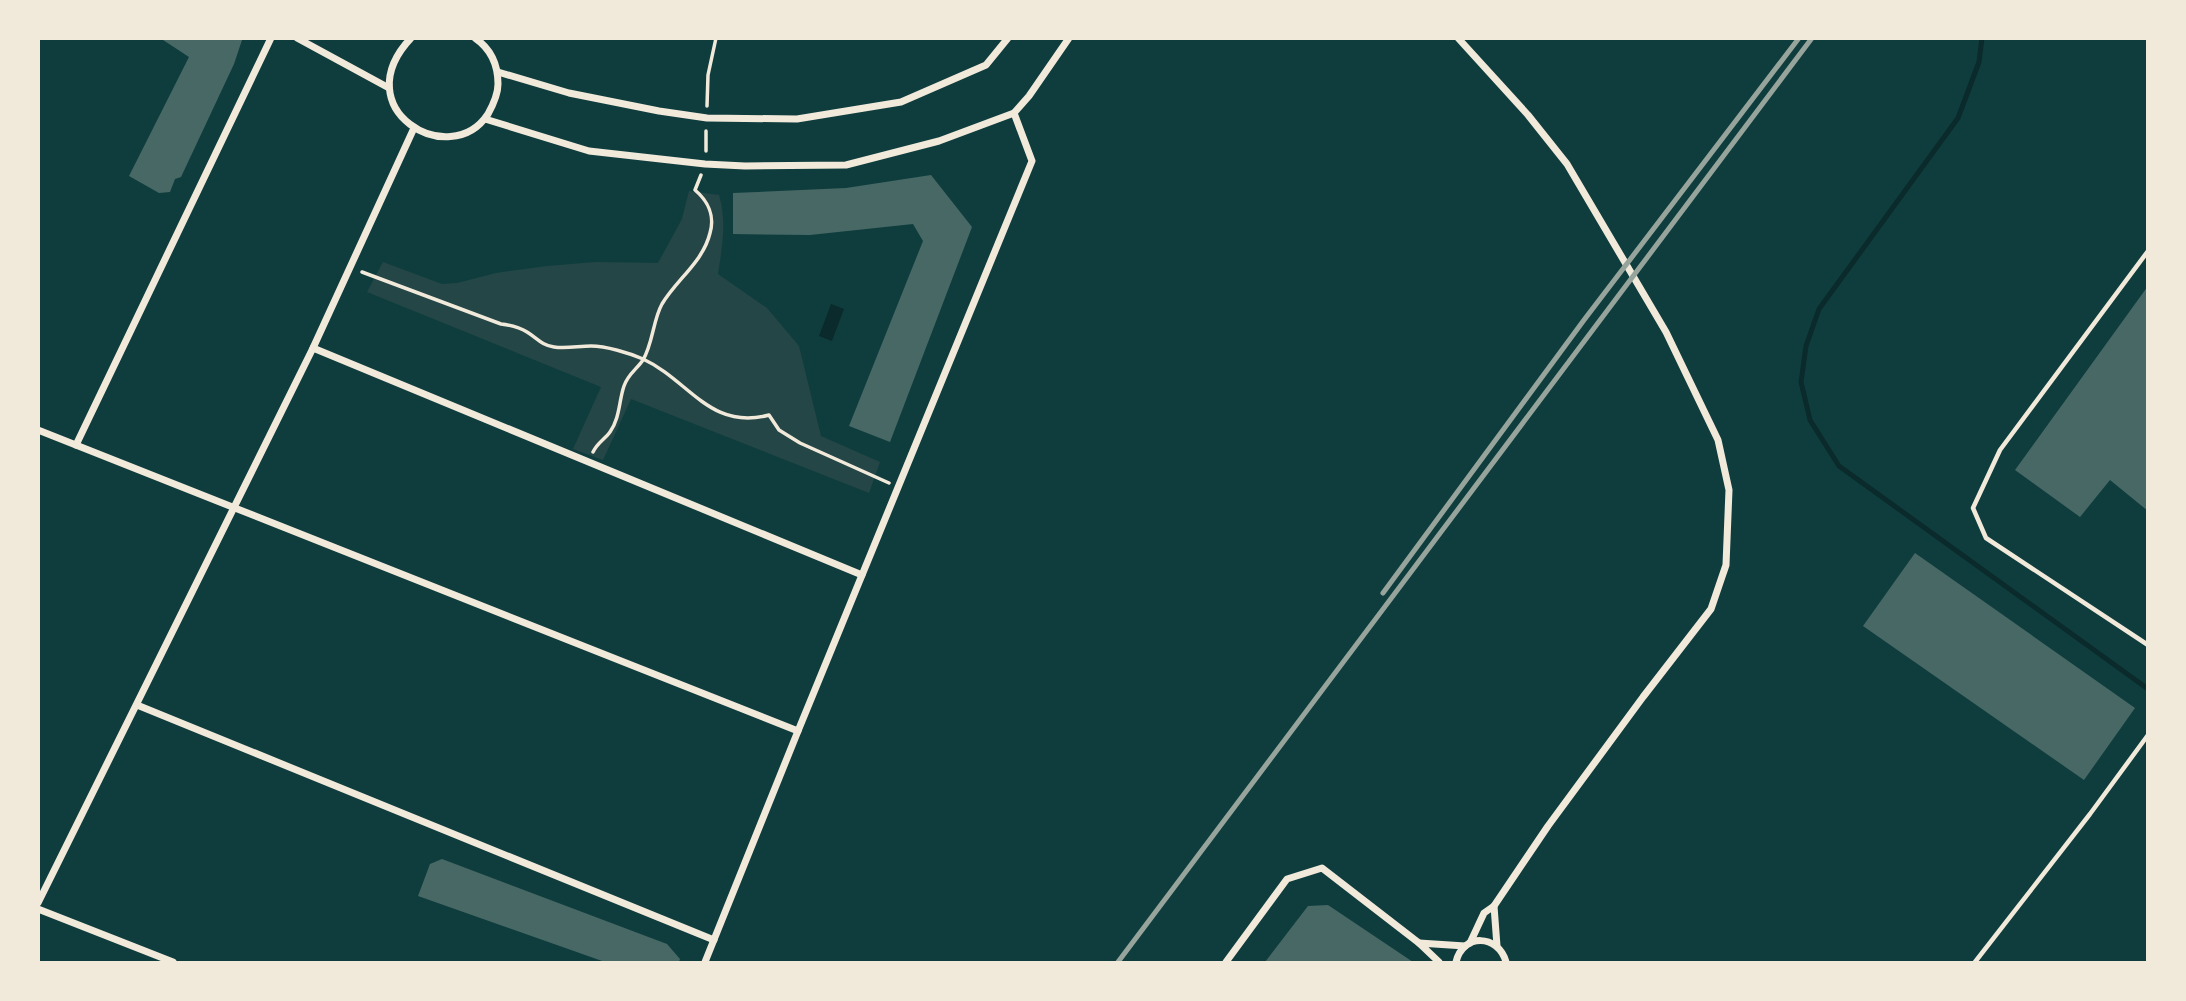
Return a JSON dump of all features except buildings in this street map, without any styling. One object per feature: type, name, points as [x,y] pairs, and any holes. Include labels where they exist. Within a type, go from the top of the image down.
[{"type":"street","points":[[76,445],[271,38]]},
{"type":"street","points":[[297,38],[389,88]]},
{"type":"street","points":[[411,38],[398,52],[390,69],[389,88],[393,104],[402,118],[414,128],[428,135],[443,137],[459,135],[473,129],[485,119],[494,105],[498,72],[492,56],[475,38]]},
{"type":"street","points":[[498,72],[569,93],[707,118],[797,119],[901,102],[986,65],[1009,38]]},
{"type":"street","points":[[485,119],[589,151],[705,164],[846,165],[939,141],[1014,113],[1069,38]]},
{"type":"street","points":[[1456,962],[1484,913],[1493,906],[1548,826],[1711,609],[1726,565],[1729,490],[1718,440],[1666,332],[1567,164],[1528,115],[1458,38]]},
{"type":"street","points":[[705,962],[1032,161],[1014,113]]},
{"type":"street","points":[[38,903],[313,348],[414,128]]},
{"type":"street","points":[[313,348],[862,575]]},
{"type":"street","points":[[38,430],[798,730]]},
{"type":"street","points":[[137,705],[714,940]]},
{"type":"street","points":[[1226,962],[1287,879],[1322,868],[1440,962]]},
{"type":"street","points":[[1493,906],[1497,946],[1506,961]]},
{"type":"street","points":[[38,909],[173,962]]},
{"type":"street","points":[[1419,943],[1468,944],[1482,941],[1497,946]]},
{"type":"lane","points":[[2147,251],[2000,450],[1973,508],[1986,538],[2147,645]]},
{"type":"lane","points":[[1975,962],[2090,814],[2147,735]]},
{"type":"path","points":[[587,461],[596,446],[611,431],[629,375],[643,359],[660,306],[693,267],[710,233],[712,217],[706,199],[695,190],[705,164],[708,75],[716,38]]},
{"type":"path","points":[[350,268],[501,324],[527,331],[540,344],[556,348],[595,346],[643,359],[715,411],[753,419],[769,415],[779,430],[800,443],[898,487]]},
{"type":"shaded area","points":[[689,191],[719,195],[723,225],[718,274],[767,308],[799,346],[821,436],[880,462],[869,493],[631,399],[603,460],[573,449],[601,387],[367,292],[383,262],[442,284],[547,266],[596,262],[658,263],[682,219]]},
{"type":"shaded area","points":[[831,304],[844,309],[832,341],[819,336]]},
{"type":"waterway","points":[[1982,38],[1979,62],[1958,118],[1819,309],[1806,346],[1801,382],[1810,420],[1839,466],[2148,689]]},
{"type":"railway","points":[[1383,593],[1584,320],[1799,38]]},
{"type":"railway","points":[[1118,962],[1812,38]]}]
